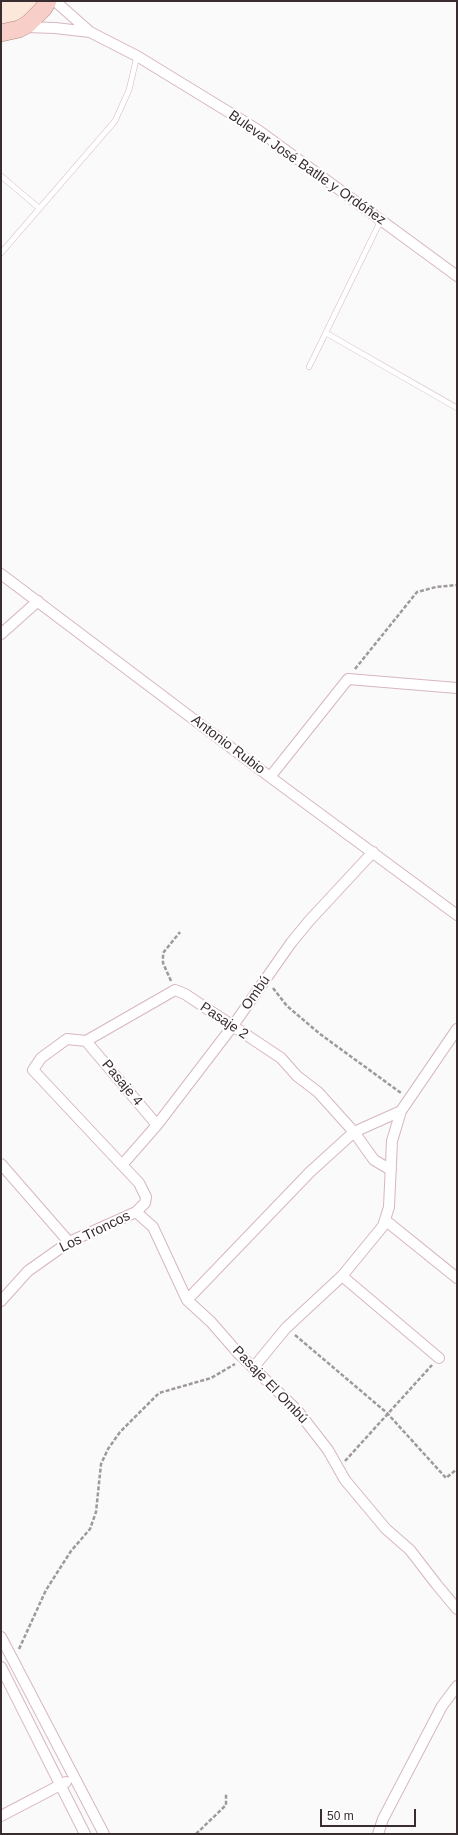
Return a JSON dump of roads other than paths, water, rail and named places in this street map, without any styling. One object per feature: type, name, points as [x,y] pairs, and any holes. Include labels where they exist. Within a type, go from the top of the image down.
[{"type":"main road","points":[[1,33],[19,29],[36,17],[48,1]]},
{"type":"street","name":"Bulevar José Batlle y Ordóñez","points":[[55,1],[90,32],[137,56],[258,130],[457,276]]},
{"type":"street","name":"Bulevar José Batlle y Ordóñez","points":[[19,29],[34,27],[90,32]]},
{"type":"street","name":"Antonio Rubio","points":[[1,574],[270,777],[457,915]]},
{"type":"street","points":[[1,634],[38,601]]},
{"type":"street","points":[[270,777],[348,679],[457,688]]},
{"type":"street","name":"Ombú","points":[[122,1165],[157,1125],[232,1027],[309,921],[373,852]]},
{"type":"street","name":"Pasaje 2","points":[[86,1041],[175,990],[185,994],[232,1027],[281,1058],[297,1076],[318,1092],[354,1132],[374,1160],[391,1170]]},
{"type":"street","points":[[253,1368],[286,1328],[342,1276],[383,1226],[389,1207],[392,1141],[401,1111],[410,1100],[457,1029]]},
{"type":"street","points":[[86,1041],[67,1039],[51,1049],[41,1058],[33,1070],[122,1165],[144,1191],[146,1197],[144,1203],[136,1212]]},
{"type":"street","name":"Pasaje 4","points":[[86,1041],[157,1125]]},
{"type":"street","points":[[187,1300],[310,1172],[354,1132],[401,1111]]},
{"type":"street","points":[[1,1164],[69,1242]]},
{"type":"street","name":"Pasaje El Ombú","points":[[136,1212],[153,1227],[187,1300],[211,1322],[253,1368],[297,1410],[328,1450],[345,1480],[386,1529],[410,1550],[457,1609]]},
{"type":"street","name":"Los Troncos","points":[[1,1301],[28,1270],[69,1242],[136,1212]]},
{"type":"street","points":[[385,1220],[457,1278]]},
{"type":"street","points":[[342,1276],[439,1358]]},
{"type":"street","points":[[1,1637],[104,1834]]},
{"type":"street","points":[[14,1663],[1,1669],[61,1784],[85,1834]]},
{"type":"street","points":[[378,1834],[384,1819],[442,1706],[457,1686]]},
{"type":"street","points":[[1,1816],[74,1778]]},
{"type":"lane","points":[[1,253],[115,121],[129,90],[137,56]]},
{"type":"lane","points":[[1,176],[40,208]]},
{"type":"lane","points":[[309,367],[382,220]]},
{"type":"lane","points":[[326,332],[457,408]]}]
